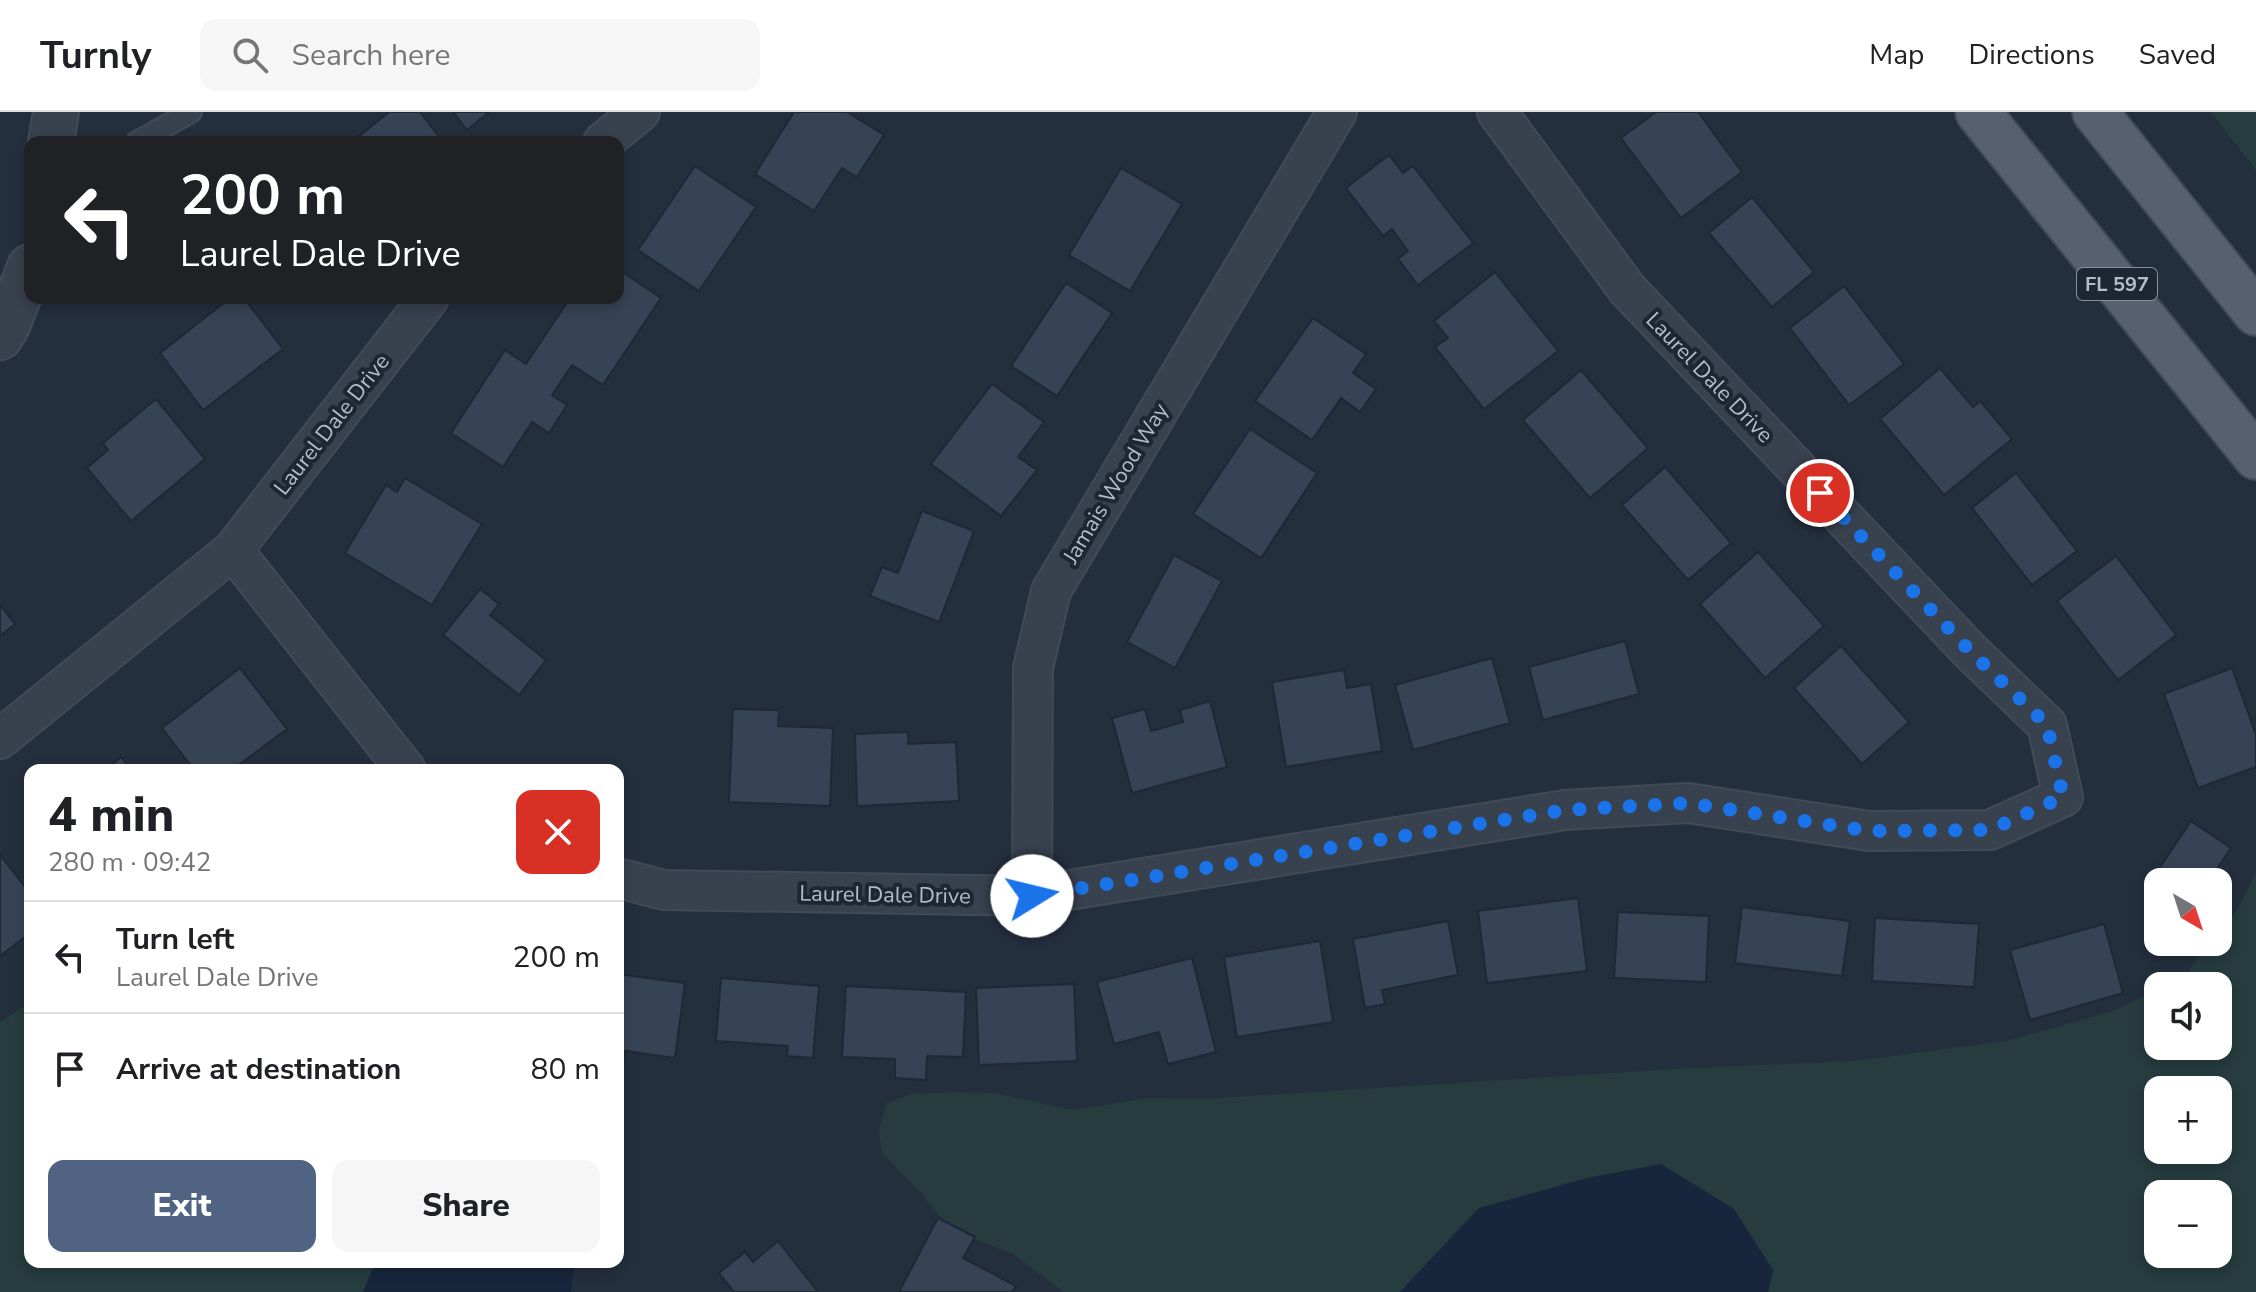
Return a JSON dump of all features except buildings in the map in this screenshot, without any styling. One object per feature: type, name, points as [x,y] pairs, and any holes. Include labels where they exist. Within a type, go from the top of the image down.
[{"type":"main road","name":"FL 597","points":[[1978,112],[2256,457]]},
{"type":"main road","points":[[2095,112],[2256,313]]},
{"type":"street","points":[[52,136],[56,112]]},
{"type":"street","points":[[610,136],[640,112]]},
{"type":"street","name":"Jamais Wood Way","points":[[1032,896],[1033,668],[1051,591],[1337,112]]},
{"type":"street","name":"Laurel Dale Drive","points":[[624,880],[664,890],[1032,896],[1565,810],[1688,803],[1869,831],[1990,830],[2063,797],[2047,725],[1970,651],[1627,289],[1497,112]]},
{"type":"street","points":[[0,337],[24,282]]},
{"type":"street","name":"Laurel Dale Drive","points":[[0,739],[233,550],[424,304]]},
{"type":"street","points":[[233,550],[401,764]]},
{"type":"lane","points":[[148,136],[191,112]]},
{"type":"green space","points":[[2211,112],[2256,112],[2256,170]]},
{"type":"green space","points":[[2256,873],[2256,1292],[1768,1292],[1773,1270],[1479,1208],[1400,1292],[1064,1292],[1013,1254],[952,1231],[882,1153],[879,1130],[887,1103],[911,1094],[992,1093],[1073,1110],[1150,1098],[1202,1099],[1690,1068],[1854,1061],[2007,1041],[2116,1010],[2144,996],[2144,1060],[2232,1060],[2232,972],[2187,972],[2200,956],[2232,956],[2232,916]]},
{"type":"green space","points":[[24,1007],[24,1268],[373,1268],[363,1292],[0,1292],[0,1022]]},
{"type":"water","points":[[1661,1164],[1734,1209],[1773,1270],[1768,1292],[1400,1292],[1479,1208],[1587,1178]]},
{"type":"water","points":[[373,1268],[574,1268],[571,1292],[363,1292]]},
{"type":"route","points":[[1032,896],[1565,810],[1688,803],[1869,831],[1990,830],[2063,797],[2047,725],[1970,651],[1820,493]]}]
